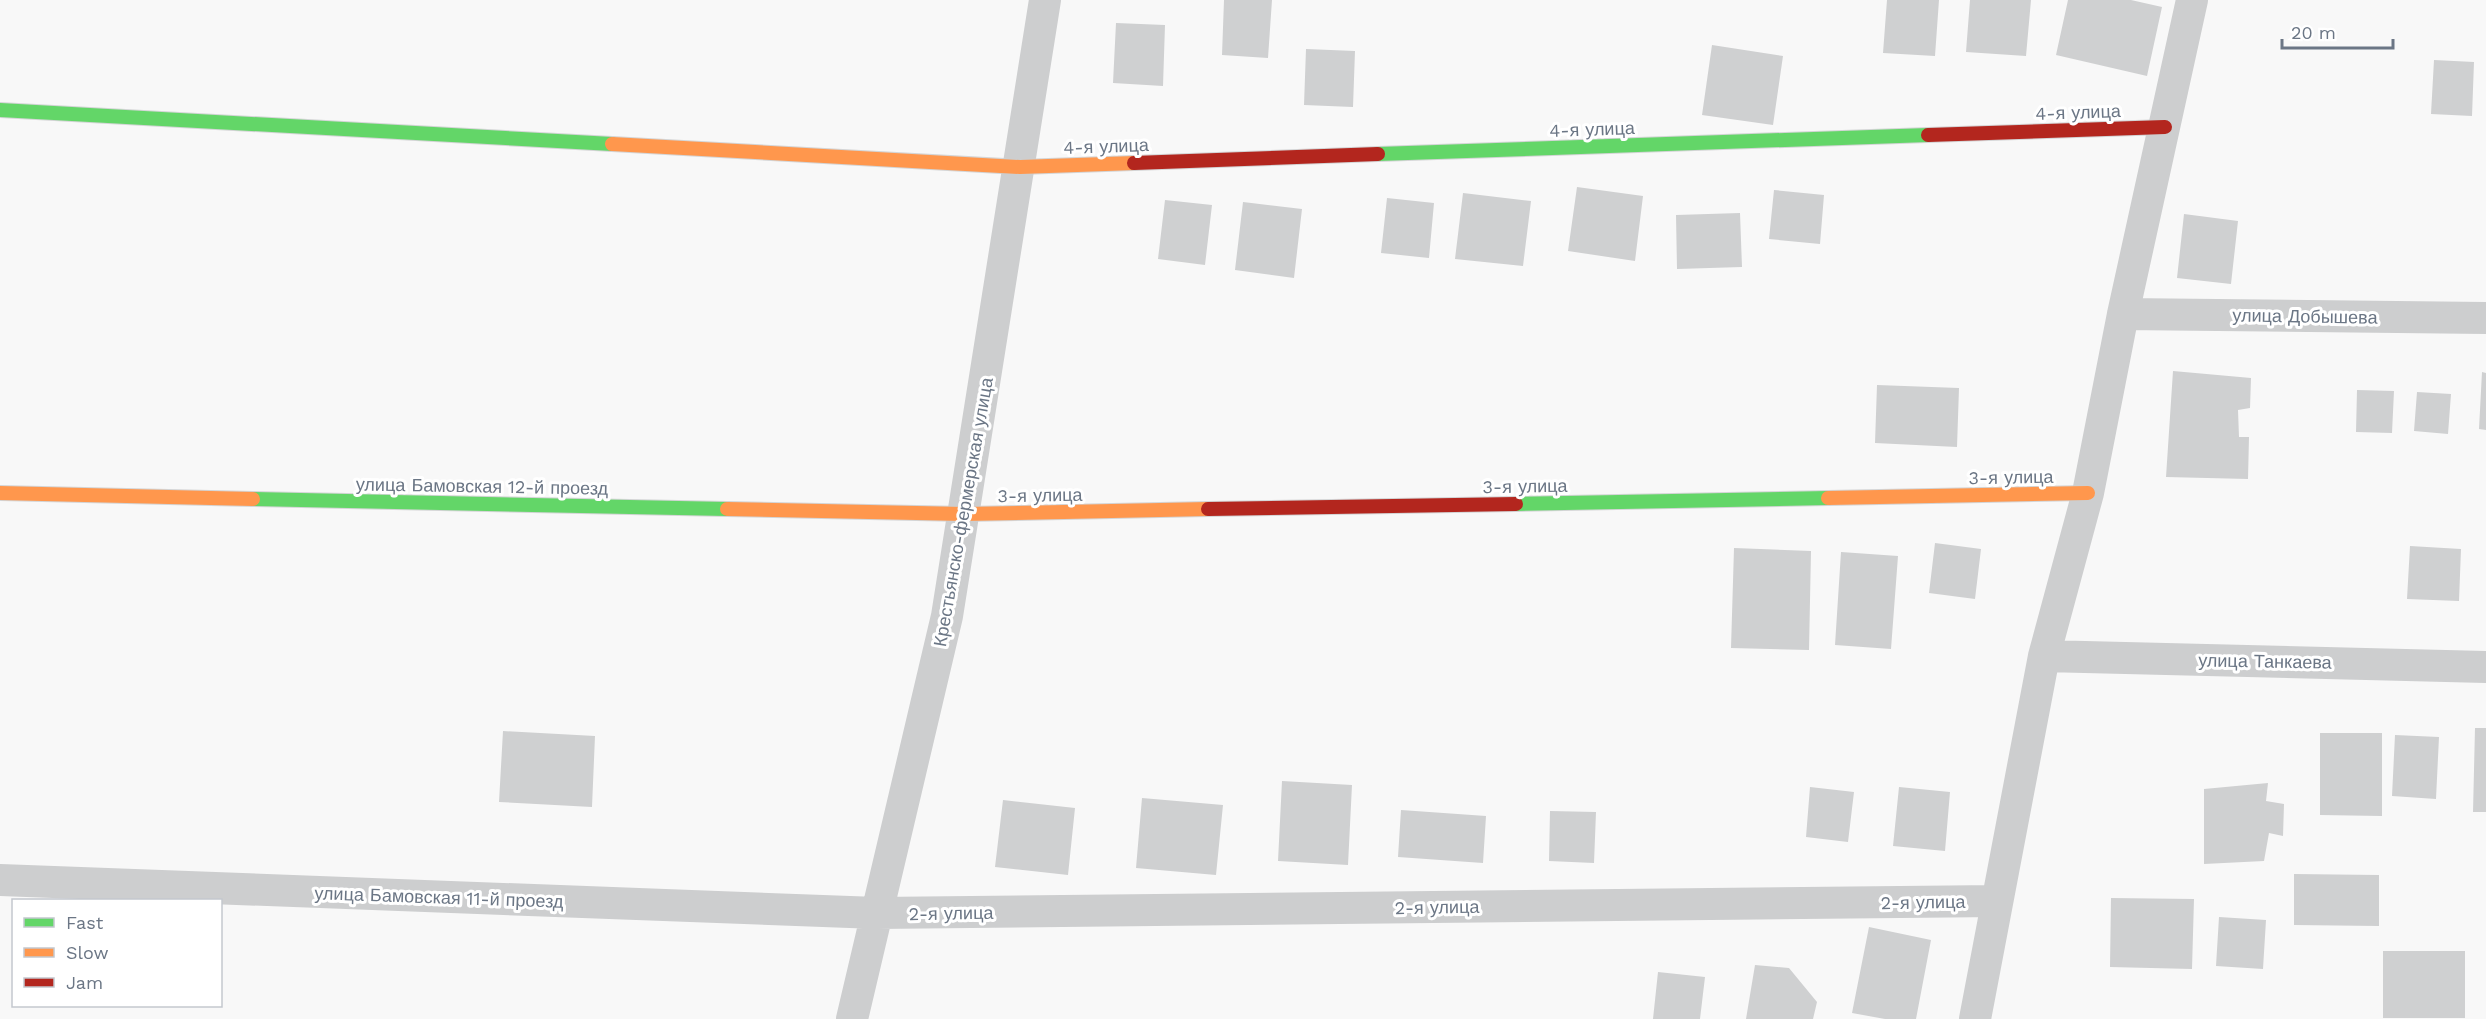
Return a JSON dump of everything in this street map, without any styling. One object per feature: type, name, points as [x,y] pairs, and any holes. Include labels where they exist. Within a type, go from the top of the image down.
[{"type":"street","name":"Крестьянско-фермерская улица","points":[[852,1019],[947,616],[1045,0]]},
{"type":"street","points":[[1975,1019],[2044,656],[2088,493],[2123,314],[2192,0]]},
{"type":"street","name":"4-я улица","points":[[0,110],[1020,167],[2165,127]]},
{"type":"street","name":"улица Добышева","points":[[2123,314],[2486,318]]},
{"type":"street","name":"улица Бамовская 12-й проезд","points":[[0,493],[964,514]]},
{"type":"street","name":"3-я улица","points":[[964,514],[2088,493]]},
{"type":"street","name":"улица Танкаева","points":[[2044,656],[2486,667]]},
{"type":"street","name":"улица Бамовская 11-й проезд","points":[[0,880],[877,913]]},
{"type":"street","name":"2-я улица","points":[[877,913],[1998,901]]},
{"type":"building","points":[[1224,0],[1272,0],[1268,58],[1222,55]]},
{"type":"building","points":[[1887,0],[1939,0],[1935,56],[1883,53]]},
{"type":"building","points":[[1970,0],[2031,0],[2026,56],[1966,52]]},
{"type":"building","points":[[2068,0],[2131,0],[2162,7],[2147,76],[2056,55]]},
{"type":"building","points":[[1116,23],[1165,25],[1163,86],[1113,83]]},
{"type":"building","points":[[1712,45],[1783,56],[1773,125],[1702,115]]},
{"type":"building","points":[[1306,49],[1355,51],[1353,107],[1304,105]]},
{"type":"building","points":[[2434,60],[2474,62],[2472,116],[2431,114]]},
{"type":"building","points":[[1577,187],[1643,196],[1635,261],[1568,251]]},
{"type":"building","points":[[1774,190],[1824,195],[1820,244],[1769,239]]},
{"type":"building","points":[[1463,193],[1531,201],[1523,266],[1455,259]]},
{"type":"building","points":[[1387,198],[1434,203],[1429,258],[1381,253]]},
{"type":"building","points":[[1165,200],[1212,205],[1205,265],[1158,259]]},
{"type":"building","points":[[1243,202],[1302,209],[1294,278],[1235,270]]},
{"type":"building","points":[[1740,213],[1742,267],[1677,269],[1676,215]]},
{"type":"building","points":[[2184,214],[2238,221],[2231,284],[2177,278]]},
{"type":"building","points":[[2173,371],[2251,378],[2250,408],[2238,410],[2239,437],[2249,437],[2248,479],[2166,477]]},
{"type":"building","points":[[2482,372],[2486,373],[2486,430],[2479,429]]},
{"type":"building","points":[[1877,385],[1959,388],[1957,447],[1875,443]]},
{"type":"building","points":[[2357,390],[2394,391],[2392,433],[2356,432]]},
{"type":"building","points":[[2417,392],[2451,394],[2448,434],[2414,431]]},
{"type":"building","points":[[1935,543],[1981,549],[1975,599],[1929,593]]},
{"type":"building","points":[[2410,546],[2461,549],[2459,601],[2407,599]]},
{"type":"building","points":[[1734,548],[1811,551],[1809,650],[1731,648]]},
{"type":"building","points":[[1841,552],[1898,556],[1891,649],[1835,645]]},
{"type":"building","points":[[2475,728],[2486,728],[2486,812],[2473,812]]},
{"type":"building","points":[[503,731],[595,736],[592,807],[499,802]]},
{"type":"building","points":[[2320,733],[2382,733],[2382,816],[2320,815]]},
{"type":"building","points":[[2395,735],[2439,737],[2436,799],[2392,796]]},
{"type":"building","points":[[1282,781],[1352,785],[1348,865],[1278,861]]},
{"type":"building","points":[[2268,783],[2266,801],[2284,804],[2283,836],[2269,833],[2264,861],[2204,864],[2204,789]]},
{"type":"building","points":[[1810,787],[1854,792],[1848,842],[1806,837]]},
{"type":"building","points":[[1899,787],[1950,792],[1945,851],[1893,846]]},
{"type":"building","points":[[1142,798],[1223,805],[1216,875],[1136,868]]},
{"type":"building","points":[[1003,800],[1075,808],[1068,875],[995,867]]},
{"type":"building","points":[[1401,810],[1486,816],[1483,863],[1398,857]]},
{"type":"building","points":[[1550,811],[1596,812],[1594,863],[1549,861]]},
{"type":"building","points":[[2294,874],[2379,875],[2379,926],[2294,925]]},
{"type":"building","points":[[2111,898],[2194,899],[2192,969],[2110,967]]},
{"type":"building","points":[[2219,917],[2266,920],[2263,969],[2216,966]]},
{"type":"building","points":[[1869,927],[1931,940],[1916,1019],[1885,1019],[1852,1013]]},
{"type":"building","points":[[2383,951],[2465,951],[2465,1018],[2383,1018]]},
{"type":"building","points":[[1755,965],[1789,968],[1817,1002],[1813,1019],[1746,1019]]},
{"type":"building","points":[[1658,972],[1705,977],[1700,1019],[1653,1019]]},
{"type":"traffic: fast","points":[[0,110],[612,144]]},
{"type":"traffic: fast","points":[[1378,154],[1928,135]]},
{"type":"traffic: fast","points":[[1516,504],[1828,498]]},
{"type":"traffic: fast","points":[[253,499],[727,509]]},
{"type":"traffic: slow","points":[[612,144],[1020,167],[1134,163]]},
{"type":"traffic: slow","points":[[0,493],[253,499]]},
{"type":"traffic: slow","points":[[1828,498],[2088,493]]},
{"type":"traffic: slow","points":[[727,509],[964,514],[1208,509]]},
{"type":"traffic: jam","points":[[1928,135],[2165,127]]},
{"type":"traffic: jam","points":[[1134,163],[1378,154]]},
{"type":"traffic: jam","points":[[1208,509],[1516,504]]}]
